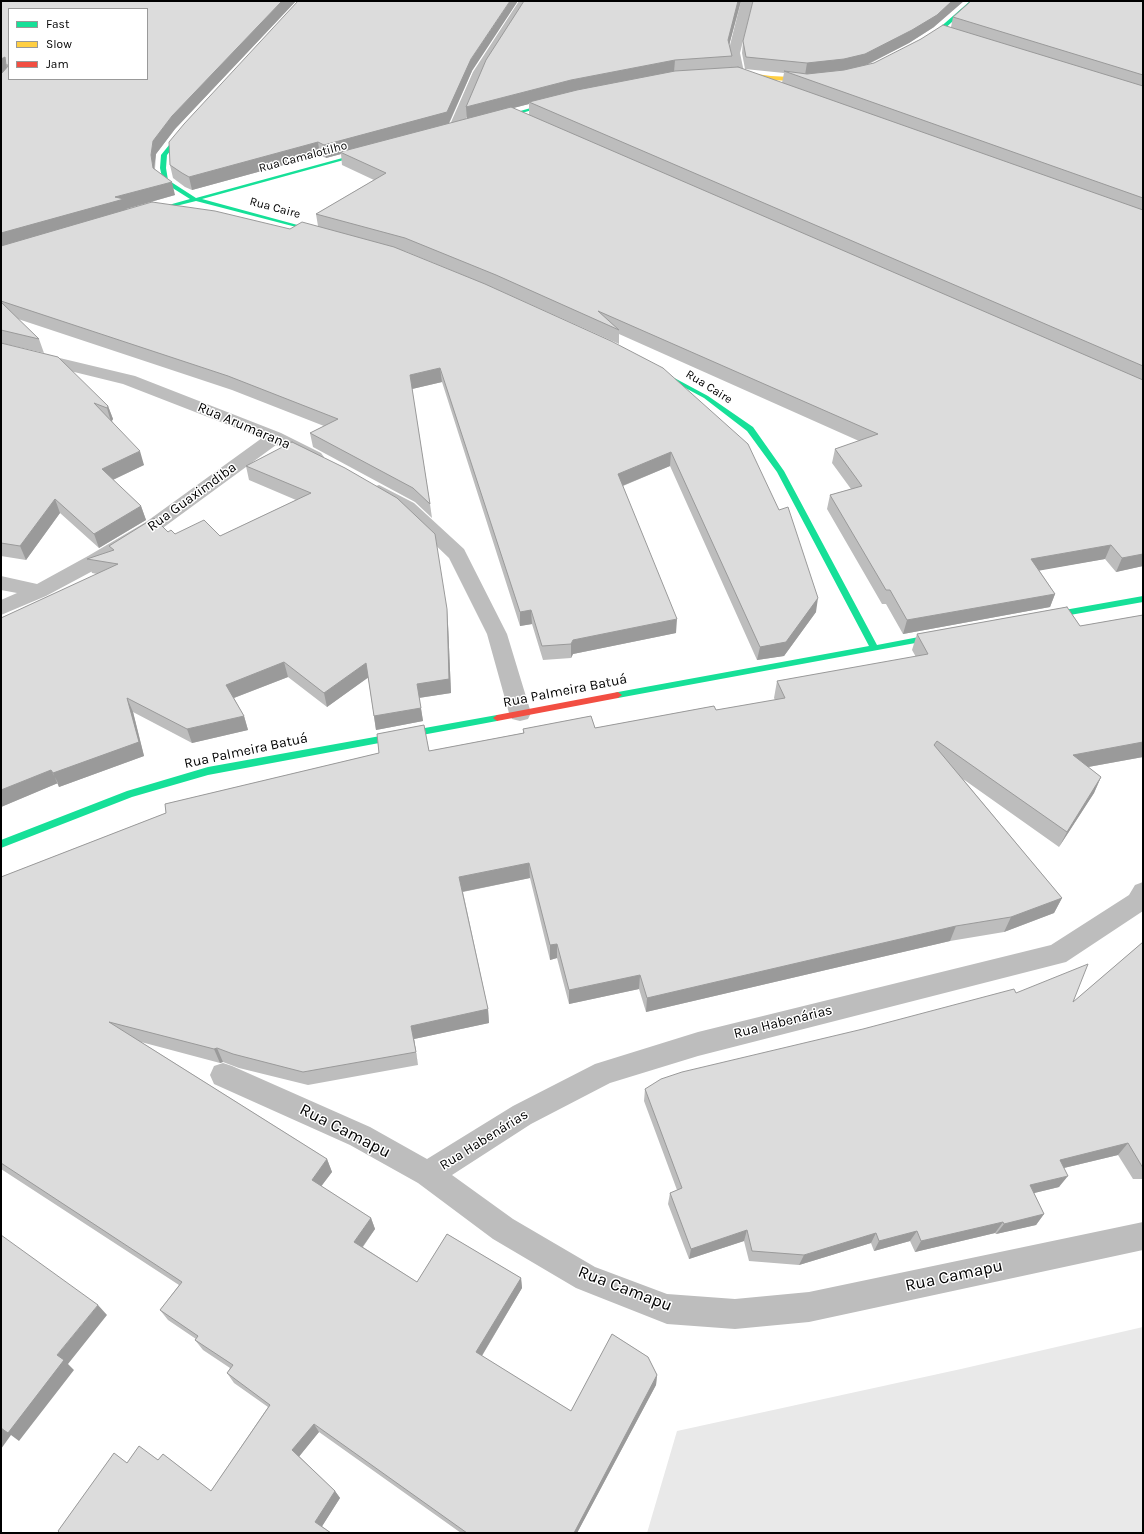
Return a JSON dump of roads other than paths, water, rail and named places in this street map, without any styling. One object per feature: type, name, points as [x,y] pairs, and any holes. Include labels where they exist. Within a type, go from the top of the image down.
[{"type":"street","points":[[451,130],[479,72],[524,1]]},
{"type":"street","points":[[735,74],[734,53],[747,1]]},
{"type":"street","points":[[914,47],[939,31],[973,1]]},
{"type":"street","points":[[939,31],[954,36]]},
{"type":"street","points":[[735,74],[805,81],[820,79]]},
{"type":"street","points":[[735,74],[791,93]]},
{"type":"street","points":[[484,122],[569,99]]},
{"type":"street","points":[[513,114],[535,124]]},
{"type":"street","name":"Rua Caire","points":[[197,115],[164,155],[163,168],[166,181],[179,191],[194,199],[334,237]]},
{"type":"street","points":[[451,130],[469,126]]},
{"type":"street","name":"Rua Camalotilho","points":[[135,216],[381,149]]},
{"type":"street","name":"Rua Arumarana","points":[[1,349],[129,380],[275,437],[328,464]]},
{"type":"street","name":"Rua Caire","points":[[645,365],[706,397],[750,429],[780,471],[874,648]]},
{"type":"street","name":"Rua Guaximdiba","points":[[1,608],[39,591],[95,561],[153,526],[275,437]]},
{"type":"street","points":[[367,484],[407,506],[456,554],[497,634],[520,714]]},
{"type":"street","points":[[1,583],[39,591]]},
{"type":"street","points":[[1035,619],[1143,599]]},
{"type":"street","name":"Rua Palmeira Batuá","points":[[1,844],[130,794],[208,771],[951,634]]},
{"type":"street","name":"Rua Habenárias","points":[[428,1174],[522,1115],[604,1073],[698,1044],[1058,954],[1137,902],[1143,892]]},
{"type":"street","name":"Rua Camapu","points":[[223,1075],[287,1102],[360,1136],[428,1174],[503,1229],[586,1278],[667,1309],[735,1314],[809,1307],[1143,1236]]}]
